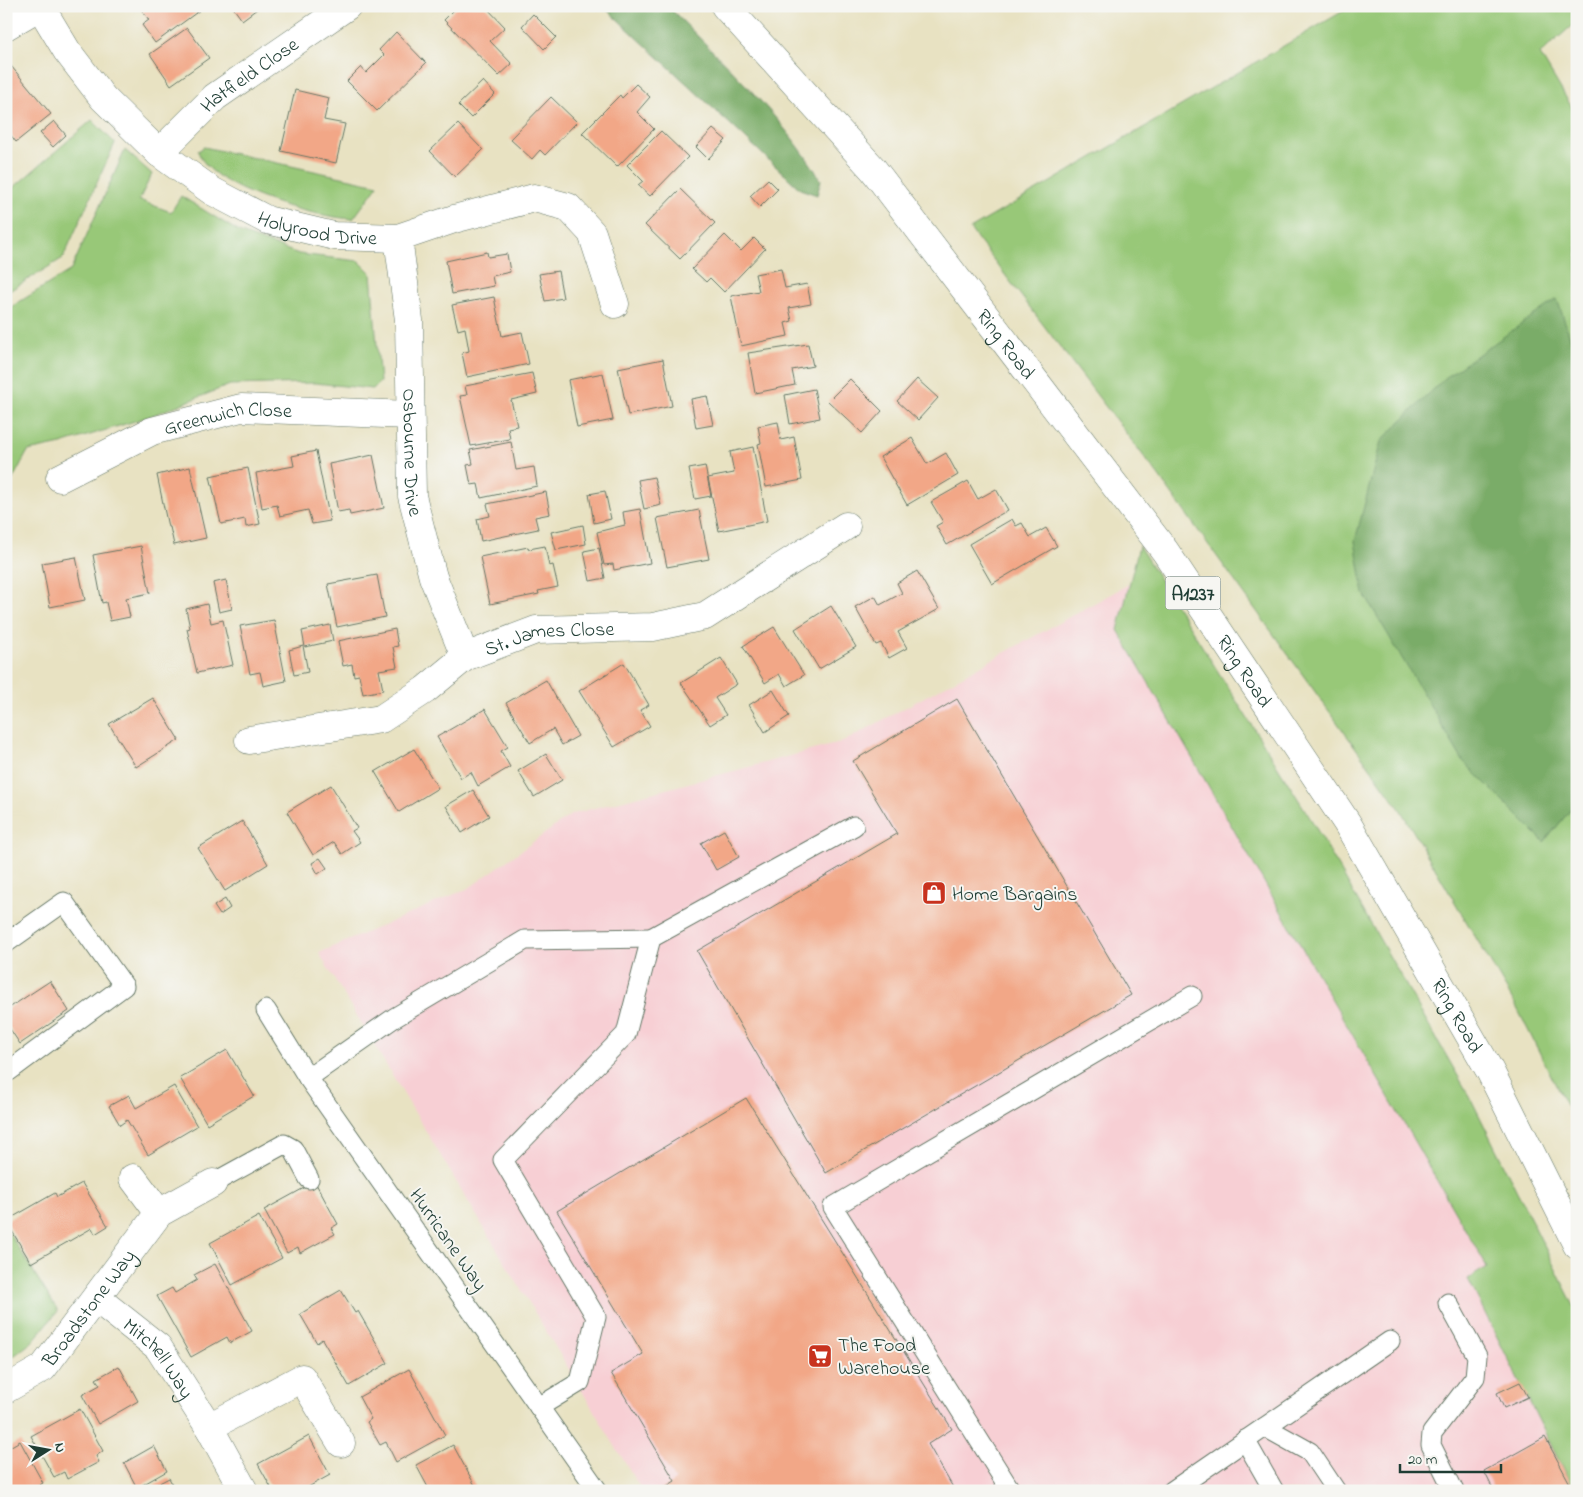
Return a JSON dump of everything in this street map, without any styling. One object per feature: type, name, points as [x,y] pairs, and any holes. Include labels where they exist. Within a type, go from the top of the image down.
[{"type":"main road","name":"Holyrood Drive","points":[[40,6],[67,51],[103,98],[159,153],[212,191],[267,220],[334,236],[398,238],[454,219],[534,198],[568,207],[592,233],[615,304]]},
{"type":"main road","points":[[6,26],[40,6]]},
{"type":"main road","name":"Hatfield Close","points":[[159,153],[215,97],[347,6]]},
{"type":"main road","name":"Ring Road","points":[[725,6],[873,169],[1165,550],[1347,823],[1490,1071],[1577,1245]]},
{"type":"main road","name":"Osbourne Drive","points":[[398,238],[409,320],[411,372],[409,414],[412,496],[433,577],[466,657]]},
{"type":"main road","name":"Greenwich Close","points":[[60,478],[152,431],[240,408],[409,414]]},
{"type":"main road","name":"St. James Close","points":[[248,740],[381,719],[425,690],[466,657],[536,630],[652,627],[705,616],[846,526]]},
{"type":"main road","points":[[133,1178],[159,1213]]},
{"type":"main road","name":"Broadstone Way","points":[[6,1389],[43,1368],[159,1213],[213,1183]]},
{"type":"main road","name":"Mitchell Way","points":[[96,1298],[158,1347],[209,1428],[244,1491]]},
{"type":"main road","points":[[209,1428],[302,1378],[341,1443]]},
{"type":"lane","points":[[308,1078],[394,1018],[525,940],[651,938],[854,826]]},
{"type":"lane","points":[[6,943],[64,902],[124,986],[9,1071],[6,1064]]},
{"type":"lane","points":[[539,1408],[580,1382],[596,1317],[503,1160],[626,1034],[651,938]]},
{"type":"lane","points":[[1011,1491],[833,1207],[1192,996]]},
{"type":"lane","name":"Hurricane Way","points":[[266,1010],[308,1078],[598,1491]]},
{"type":"lane","points":[[213,1183],[284,1144],[293,1148],[309,1179]]},
{"type":"lane","points":[[1448,1303],[1477,1356],[1475,1377],[1432,1433],[1431,1445],[1454,1491]]},
{"type":"lane","points":[[1172,1491],[1390,1341]]},
{"type":"lane","points":[[1264,1427],[1310,1452],[1336,1491]]},
{"type":"lane","points":[[1245,1440],[1274,1491]]},
{"type":"shaded area","points":[[1129,584],[1482,1176],[1577,1491],[642,1491],[319,953],[469,888],[572,814],[843,742]]},
{"type":"green space","points":[[603,6],[668,6],[750,89],[788,133],[821,180],[817,195],[800,189]]},
{"type":"green space","points":[[1352,6],[1577,6],[1577,21],[1540,54],[1577,116],[1577,343],[1571,340],[1557,300],[1545,841],[1577,802],[1577,1127],[1515,1004],[1400,809],[1158,475],[970,229]]},
{"type":"green space","points":[[92,120],[115,143],[63,258],[6,293],[6,194]]},
{"type":"green space","points":[[204,147],[378,185],[353,219],[314,213],[290,207],[242,190],[222,178],[207,165],[198,151]]},
{"type":"green space","points":[[125,150],[152,174],[139,200],[171,212],[181,196],[241,233],[299,254],[359,261],[371,273],[380,382],[373,389],[315,383],[230,385],[148,417],[61,444],[28,451],[10,484],[6,486],[6,310],[71,270]]},
{"type":"green space","points":[[1557,299],[1571,340],[1577,343],[1577,802],[1544,842],[1463,761],[1364,594],[1355,541],[1381,441],[1445,378]]},
{"type":"green space","points":[[1139,546],[1312,821],[1470,1097],[1577,1312],[1577,1491],[1574,1491],[1468,1279],[1487,1267],[1118,630]]},
{"type":"green space","points":[[6,1228],[58,1311],[32,1342],[6,1362]]},
{"type":"building","points":[[144,6],[197,6],[200,10],[155,43],[142,25],[149,20],[141,9]]},
{"type":"building","points":[[232,6],[261,6],[242,20]]},
{"type":"building","points":[[458,6],[485,6],[505,27],[490,41],[512,64],[499,76],[444,20]]},
{"type":"building","points":[[533,14],[556,37],[544,49],[522,26]]},
{"type":"building","points":[[187,28],[209,58],[171,85],[150,54]]},
{"type":"building","points":[[396,32],[426,63],[377,111],[347,81],[361,67],[366,73],[384,55],[379,50]]},
{"type":"building","points":[[6,60],[51,114],[16,142],[6,129]]},
{"type":"building","points":[[483,81],[495,94],[471,118],[458,105]]},
{"type":"building","points":[[636,84],[650,97],[637,112],[654,129],[617,167],[582,133],[620,95],[622,98]]},
{"type":"building","points":[[295,90],[329,98],[324,120],[345,124],[336,163],[281,151]]},
{"type":"building","points":[[551,97],[577,122],[545,155],[540,150],[532,159],[510,139]]},
{"type":"building","points":[[54,121],[66,135],[53,147],[40,133]]},
{"type":"building","points":[[458,124],[483,150],[455,177],[430,151]]},
{"type":"building","points":[[713,129],[726,140],[708,159],[696,147]]},
{"type":"building","points":[[661,131],[688,157],[650,196],[638,185],[643,181],[627,165]]},
{"type":"building","points":[[768,179],[778,189],[760,207],[750,196]]},
{"type":"building","points":[[680,189],[715,223],[680,259],[645,225]]},
{"type":"building","points":[[725,235],[741,251],[754,238],[765,249],[724,292],[710,278],[706,282],[692,269]]},
{"type":"building","points":[[487,252],[488,257],[507,254],[510,272],[492,276],[494,286],[452,294],[446,261]]},
{"type":"building","points":[[781,269],[785,288],[807,284],[811,304],[789,308],[792,321],[785,323],[788,336],[741,346],[731,296],[759,291],[755,274]]},
{"type":"building","points":[[558,271],[563,298],[545,301],[539,274]]},
{"type":"building","points":[[494,297],[502,336],[522,332],[529,364],[467,377],[462,353],[469,351],[465,328],[458,330],[452,305]]},
{"type":"building","points":[[808,344],[813,366],[792,370],[795,385],[755,393],[748,353]]},
{"type":"building","points":[[663,359],[672,406],[628,415],[618,368]]},
{"type":"building","points":[[532,373],[537,394],[511,400],[517,426],[508,428],[510,439],[471,446],[460,396],[467,395],[465,386]]},
{"type":"building","points":[[603,373],[613,420],[577,427],[568,380]]},
{"type":"building","points":[[850,379],[882,411],[862,433],[828,401]]},
{"type":"building","points":[[917,379],[938,398],[918,420],[897,401]]},
{"type":"building","points":[[814,389],[820,418],[790,424],[785,395]]},
{"type":"building","points":[[707,396],[713,425],[696,428],[691,399]]},
{"type":"building","points":[[778,422],[781,440],[794,437],[802,480],[766,487],[758,444],[761,443],[758,426]]},
{"type":"building","points":[[912,438],[927,464],[946,453],[958,475],[907,505],[880,457]]},
{"type":"building","points":[[511,442],[516,470],[534,467],[537,486],[481,498],[478,484],[471,485],[467,465],[473,464],[470,450]]},
{"type":"building","points":[[753,447],[767,521],[719,531],[708,478],[734,473],[730,452]]},
{"type":"building","points":[[316,451],[330,521],[312,524],[308,510],[280,516],[277,505],[262,508],[256,473],[294,466],[292,456]]},
{"type":"building","points":[[373,455],[384,508],[350,515],[349,510],[338,512],[329,464]]},
{"type":"building","points":[[705,466],[711,496],[695,499],[689,469]]},
{"type":"building","points":[[190,467],[206,538],[174,545],[170,527],[168,527],[157,475]]},
{"type":"building","points":[[248,468],[260,524],[246,527],[245,519],[221,524],[210,476]]},
{"type":"building","points":[[654,477],[661,505],[644,509],[638,480]]},
{"type":"building","points":[[968,481],[978,499],[996,489],[1008,510],[947,545],[936,526],[943,522],[931,502]]},
{"type":"building","points":[[605,491],[611,519],[594,523],[589,494]]},
{"type":"building","points":[[546,492],[550,514],[535,517],[538,529],[481,541],[477,519],[490,516],[487,504]]},
{"type":"building","points":[[640,509],[650,563],[614,570],[613,564],[604,565],[597,532],[625,525],[623,512]]},
{"type":"building","points":[[699,510],[709,559],[667,567],[657,518]]},
{"type":"building","points":[[1012,519],[1016,526],[1022,523],[1030,537],[1046,528],[1057,546],[992,584],[969,544]]},
{"type":"building","points":[[583,525],[586,544],[556,550],[551,532]]},
{"type":"building","points":[[141,546],[150,593],[126,598],[130,617],[110,621],[106,602],[102,603],[93,555]]},
{"type":"building","points":[[545,546],[549,566],[553,565],[558,587],[538,591],[539,594],[490,604],[480,557],[528,547],[529,549]]},
{"type":"building","points":[[599,548],[605,578],[590,581],[584,551]]},
{"type":"building","points":[[76,557],[85,600],[50,607],[42,563]]},
{"type":"building","points":[[917,571],[939,609],[898,632],[907,648],[889,658],[881,643],[876,645],[855,607],[875,596],[880,605],[902,593],[897,583]]},
{"type":"building","points":[[377,575],[385,617],[337,627],[328,584]]},
{"type":"building","points":[[226,580],[232,609],[219,612],[213,583]]},
{"type":"building","points":[[207,604],[211,623],[223,620],[233,665],[197,673],[187,629],[190,628],[186,609]]},
{"type":"building","points":[[831,606],[856,647],[819,669],[795,629]]},
{"type":"building","points":[[274,620],[286,681],[263,686],[260,672],[250,674],[240,626]]},
{"type":"building","points":[[330,625],[333,641],[305,647],[302,631]]},
{"type":"building","points":[[774,627],[804,675],[786,686],[779,674],[765,683],[743,646]]},
{"type":"building","points":[[395,629],[398,646],[393,647],[397,667],[379,670],[383,690],[363,694],[359,675],[354,676],[352,664],[343,666],[338,641]]},
{"type":"building","points":[[303,646],[308,672],[294,675],[289,650]]},
{"type":"building","points":[[721,658],[737,684],[715,698],[726,715],[710,725],[681,683]]},
{"type":"building","points":[[624,663],[649,705],[640,710],[650,726],[614,747],[579,691]]},
{"type":"building","points":[[546,680],[578,736],[562,745],[553,729],[530,743],[506,703]]},
{"type":"building","points":[[773,690],[789,716],[765,732],[749,705]]},
{"type":"building","points":[[153,698],[179,740],[136,767],[109,724]]},
{"type":"building","name":"Home Bargains","points":[[957,699],[1131,995],[826,1173],[697,951],[897,834],[853,761]]},
{"type":"building","points":[[485,709],[508,747],[501,751],[510,767],[478,786],[471,772],[461,778],[437,737]]},
{"type":"building","points":[[414,749],[438,788],[399,812],[375,772]]},
{"type":"building","points":[[546,754],[562,780],[534,797],[518,771]]},
{"type":"building","points":[[331,785],[357,828],[352,831],[360,842],[342,854],[334,842],[313,855],[287,812]]},
{"type":"building","points":[[473,790],[489,816],[462,833],[446,806]]},
{"type":"building","points":[[242,821],[268,864],[225,891],[198,848]]},
{"type":"building","points":[[724,830],[739,857],[716,870],[701,843]]},
{"type":"building","points":[[320,858],[327,868],[318,874],[312,863]]},
{"type":"building","points":[[225,899],[230,908],[220,915],[214,906]]},
{"type":"building","points":[[50,981],[69,1011],[20,1044],[6,1023],[6,1010]]},
{"type":"building","points":[[227,1050],[254,1096],[207,1124],[180,1078]]},
{"type":"building","points":[[174,1086],[197,1126],[148,1155],[127,1120],[120,1125],[109,1106],[129,1095],[136,1108]]},
{"type":"building","points":[[746,1098],[952,1429],[928,1444],[955,1491],[659,1491],[675,1481],[611,1373],[643,1354],[557,1211]]},
{"type":"building","points":[[315,1182],[338,1224],[331,1228],[335,1234],[300,1253],[298,1247],[287,1253],[264,1210]]},
{"type":"building","points":[[82,1183],[108,1226],[95,1234],[92,1228],[31,1263],[6,1221],[55,1193],[57,1197]]},
{"type":"building","points":[[259,1216],[282,1258],[232,1285],[210,1243]]},
{"type":"building","points":[[215,1264],[252,1331],[230,1343],[227,1337],[191,1357],[157,1296],[172,1288],[175,1293],[197,1280],[194,1275]]},
{"type":"building","points":[[341,1290],[355,1313],[358,1311],[388,1363],[349,1386],[322,1339],[317,1343],[300,1314]]},
{"type":"building","points":[[119,1366],[138,1401],[98,1424],[82,1395],[100,1385],[96,1379]]},
{"type":"building","points":[[409,1369],[445,1435],[396,1462],[386,1442],[380,1445],[367,1422],[371,1419],[359,1397]]},
{"type":"building","points":[[1520,1382],[1528,1397],[1504,1408],[1497,1393]]},
{"type":"building","points":[[80,1409],[103,1451],[96,1456],[99,1462],[67,1479],[64,1472],[54,1477],[31,1436]]},
{"type":"building","points":[[309,1436],[330,1475],[301,1491],[273,1491],[258,1464]]},
{"type":"building","points":[[1545,1437],[1574,1491],[1494,1491],[1484,1471]]},
{"type":"building","points":[[20,1441],[43,1483],[30,1491],[7,1491],[6,1449]]},
{"type":"building","points":[[453,1445],[478,1491],[430,1491],[416,1465]]},
{"type":"building","points":[[154,1446],[167,1471],[137,1488],[124,1463]]},
{"type":"building","points":[[169,1478],[176,1491],[144,1491]]},
{"type":"place","name":"Home Bargains","points":[[934,893]]},
{"type":"place","name":"The Food Warehouse","points":[[820,1356]]}]
